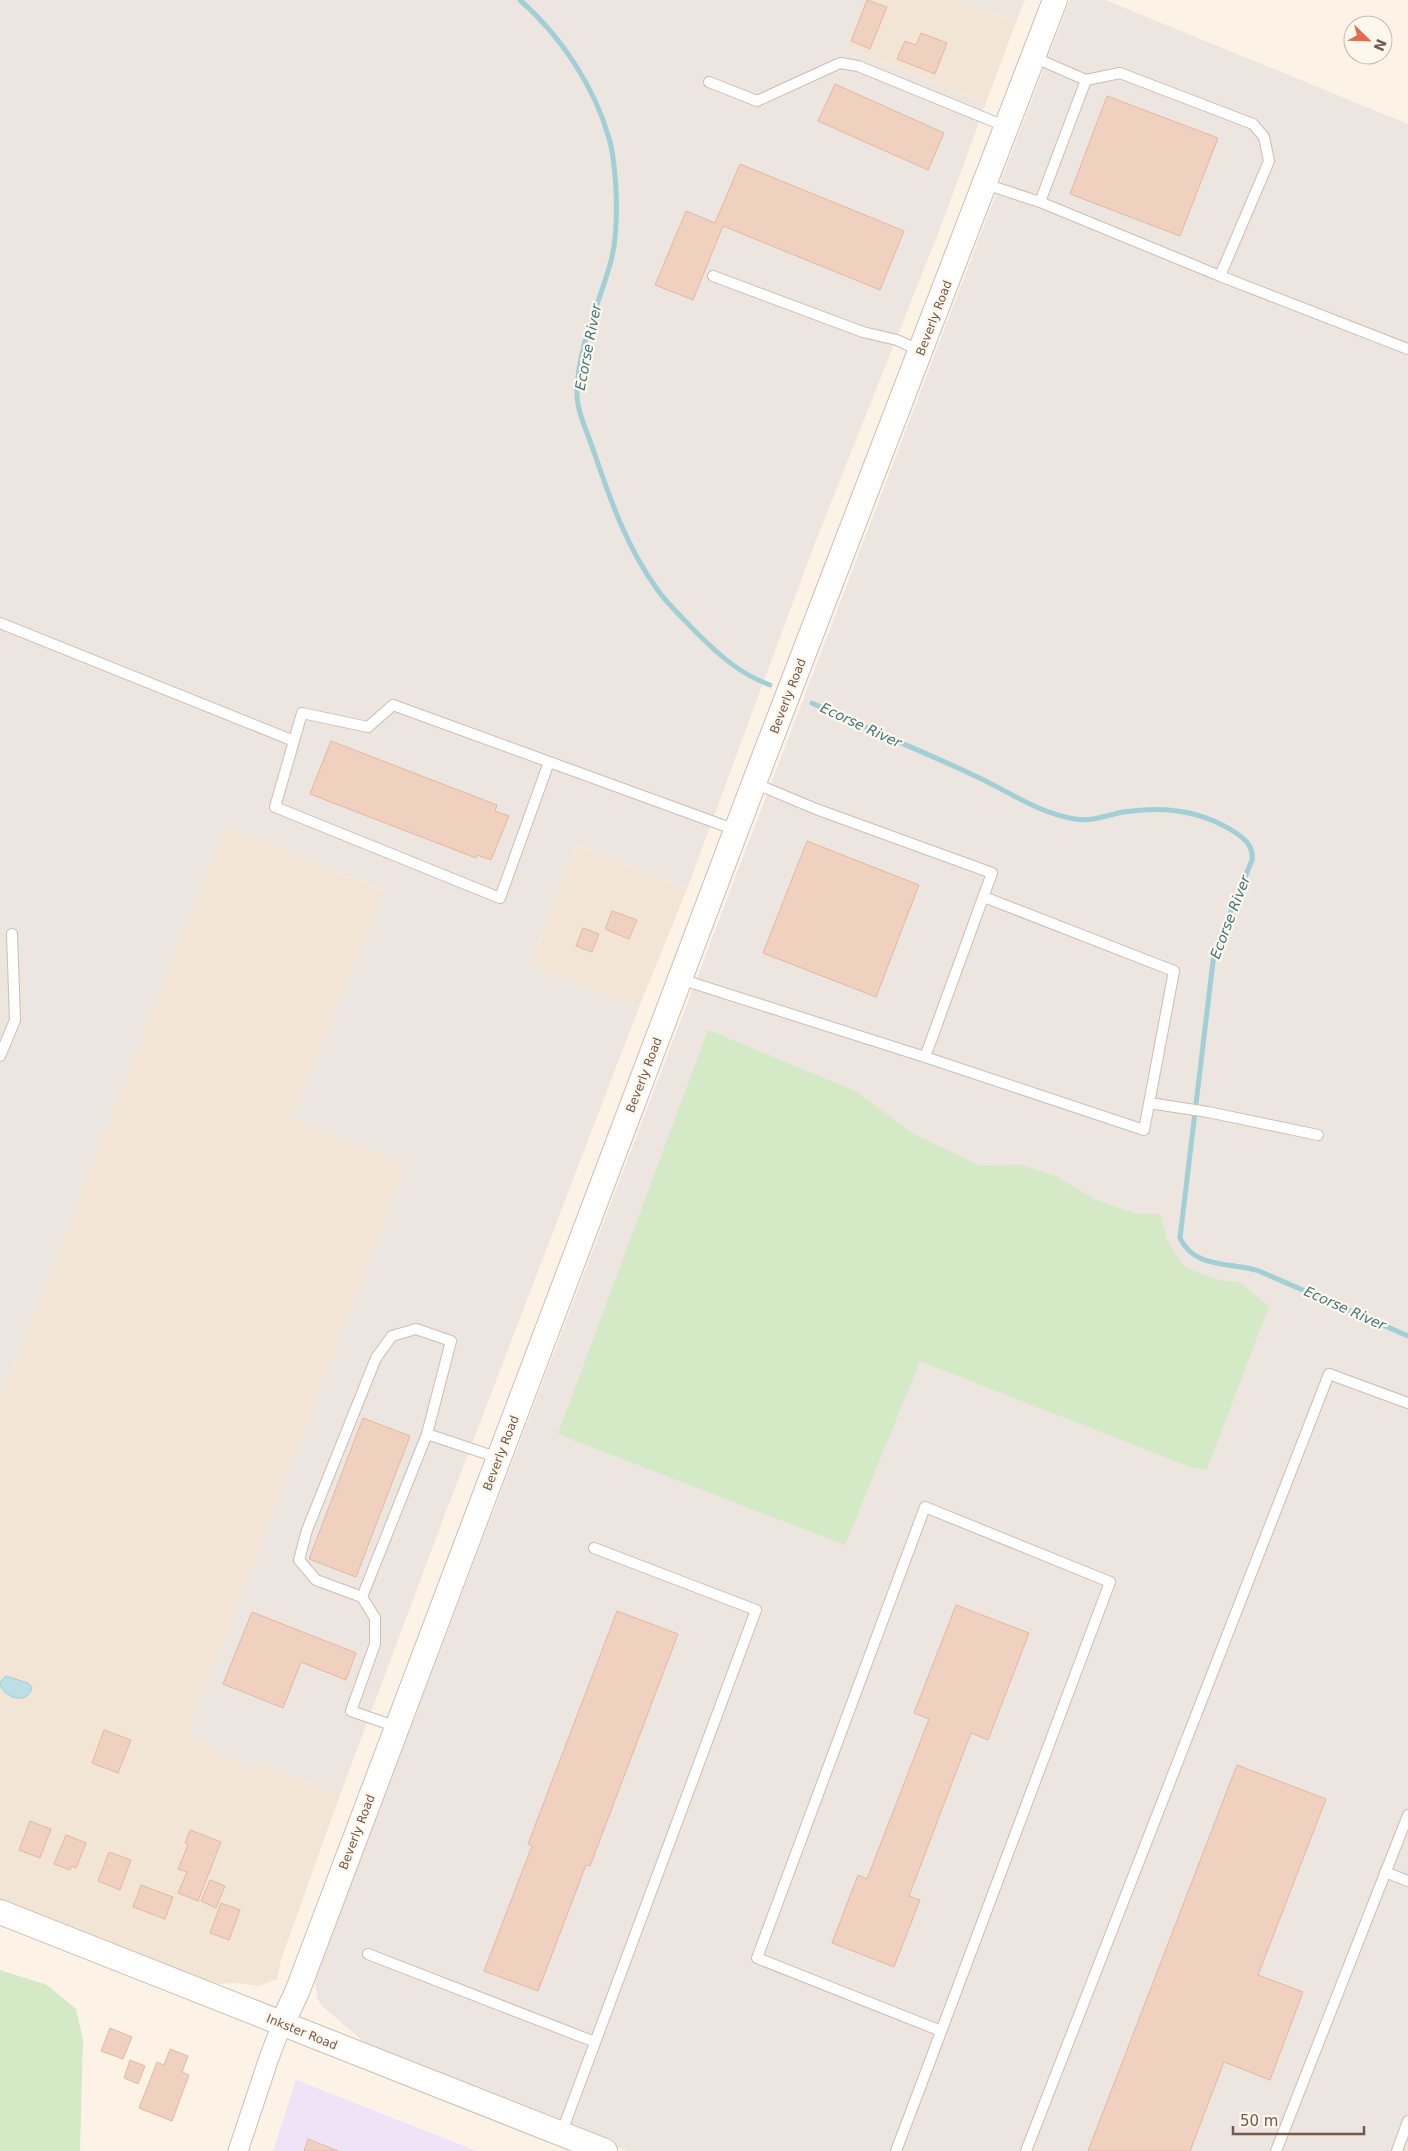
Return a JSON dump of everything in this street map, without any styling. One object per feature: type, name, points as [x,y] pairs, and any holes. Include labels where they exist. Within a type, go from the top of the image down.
[{"type":"street","name":"Beverly Road","points":[[238,2151],[269,2058],[297,1992],[736,830],[1007,127],[1051,3]]},
{"type":"street","name":"Inkster Road","points":[[0,1912],[605,2151]]},
{"type":"lane","points":[[1033,57],[1086,80],[1120,73],[1253,124],[1264,137],[1269,161],[1220,276]]},
{"type":"lane","points":[[710,82],[757,101],[840,63],[858,66],[1007,127]]},
{"type":"lane","points":[[1040,202],[1086,80]]},
{"type":"lane","points":[[985,184],[1040,202],[1220,276],[1408,349]]},
{"type":"lane","points":[[713,276],[863,332],[897,340],[921,351]]},
{"type":"lane","points":[[0,623],[294,741]]},
{"type":"lane","points":[[549,762],[500,898],[276,807],[302,713],[368,727],[393,705],[736,830]]},
{"type":"lane","points":[[754,783],[816,809],[992,874],[925,1057]]},
{"type":"lane","points":[[680,979],[925,1057],[1144,1130],[1174,971],[984,897]]},
{"type":"lane","points":[[0,1056],[15,1020],[12,934]]},
{"type":"lane","points":[[1149,1103],[1179,1106],[1318,1135]]},
{"type":"lane","points":[[362,1597],[427,1434],[451,1341],[416,1329],[392,1336],[376,1358],[307,1530],[299,1560],[316,1580],[362,1597],[375,1618],[375,1644],[352,1711],[397,1727]]},
{"type":"lane","points":[[1026,2151],[1329,1374],[1408,1404]]},
{"type":"lane","points":[[427,1434],[499,1458]]},
{"type":"lane","points":[[896,2151],[942,2031],[1110,1582],[925,1507],[757,1958],[942,2031]]},
{"type":"lane","points":[[561,2134],[756,1610],[594,1548]]},
{"type":"lane","points":[[1276,2151],[1408,1815]]},
{"type":"lane","points":[[1385,1872],[1408,1881]]},
{"type":"lane","points":[[368,1954],[595,2042]]},
{"type":"lane","points":[[1397,2151],[1408,2121]]},
{"type":"shaded area","points":[[0,0],[866,0],[847,48],[986,103],[941,226],[813,548],[687,889],[577,845],[530,965],[639,1007],[340,1795],[258,1763],[254,1772],[188,1734],[406,1166],[292,1119],[384,891],[225,827],[0,1401]]},
{"type":"shaded area","points":[[866,0],[959,0],[1016,22],[986,103],[847,48]]},
{"type":"shaded area","points":[[959,0],[1025,0],[1016,22]]},
{"type":"shaded area","points":[[1070,0],[1105,0],[1408,124],[1408,2151],[628,2151],[371,2048],[322,2006],[317,1998],[315,1979]]},
{"type":"shaded area","points":[[225,826],[385,892],[293,1119],[407,1166],[188,1734],[254,1771],[258,1763],[340,1795],[281,1960],[277,1979],[259,1986],[238,1983],[212,1984],[0,1901],[0,1401]]},
{"type":"shaded area","points":[[577,845],[687,889],[639,1007],[530,966]]},
{"type":"shaded area","points":[[296,2080],[477,2151],[273,2151]]},
{"type":"green space","points":[[708,1030],[855,1091],[914,1134],[980,1166],[1022,1165],[1057,1177],[1094,1199],[1136,1214],[1160,1214],[1167,1240],[1184,1267],[1215,1279],[1238,1282],[1269,1306],[1207,1469],[1193,1468],[920,1361],[845,1545],[558,1434]]},
{"type":"green space","points":[[0,1970],[47,1985],[76,2009],[83,2040],[80,2151],[0,2151]]},
{"type":"water","points":[[6,1676],[28,1683],[32,1687],[30,1693],[26,1697],[21,1698],[9,1695],[1,1687],[0,1682]]},
{"type":"building","points":[[867,0],[887,7],[870,49],[851,41]]},
{"type":"building","points":[[921,33],[947,43],[935,74],[897,59],[905,41],[916,45]]},
{"type":"building","points":[[835,84],[944,133],[928,170],[818,121]]},
{"type":"building","points":[[1107,96],[1218,138],[1180,236],[1070,194]]},
{"type":"building","points":[[740,164],[904,231],[880,290],[723,226],[693,300],[655,285],[686,211],[715,223]]},
{"type":"building","points":[[331,741],[497,805],[495,811],[509,816],[491,860],[477,855],[476,858],[310,794]]},
{"type":"building","points":[[807,841],[919,885],[876,997],[763,953]]},
{"type":"building","points":[[612,911],[637,920],[629,939],[605,929]]},
{"type":"building","points":[[583,928],[599,934],[592,952],[576,946]]},
{"type":"building","points":[[363,1418],[410,1436],[356,1577],[309,1559]]},
{"type":"building","points":[[956,1605],[1029,1633],[988,1740],[971,1733],[909,1896],[920,1900],[894,1967],[832,1943],[858,1875],[867,1879],[929,1719],[914,1713]]},
{"type":"building","points":[[617,1611],[678,1634],[590,1866],[586,1865],[538,1991],[484,1971],[532,1846],[528,1844]]},
{"type":"building","points":[[252,1612],[356,1653],[346,1680],[301,1662],[283,1708],[223,1684]]},
{"type":"building","points":[[104,1730],[131,1740],[118,1773],[92,1763]]},
{"type":"building","points":[[1237,1765],[1326,1799],[1258,1975],[1303,1992],[1270,2080],[1224,2062],[1190,2151],[1088,2151]]},
{"type":"building","points":[[30,1821],[51,1829],[40,1858],[19,1850]]},
{"type":"building","points":[[190,1830],[221,1842],[198,1901],[178,1893],[187,1872],[178,1869],[188,1845],[185,1843]]},
{"type":"building","points":[[66,1835],[86,1843],[76,1868],[72,1866],[70,1870],[54,1864]]},
{"type":"building","points":[[109,1852],[131,1860],[120,1890],[98,1881]]},
{"type":"building","points":[[210,1880],[225,1886],[216,1908],[201,1901]]},
{"type":"building","points":[[141,1885],[173,1897],[165,1919],[133,1907]]},
{"type":"building","points":[[221,1903],[240,1910],[229,1940],[210,1933]]},
{"type":"building","points":[[110,2028],[132,2037],[123,2059],[101,2051]]},
{"type":"building","points":[[170,2049],[188,2056],[182,2072],[189,2075],[172,2121],[139,2108],[157,2062],[164,2065]]},
{"type":"building","points":[[130,2060],[145,2066],[138,2084],[124,2078]]},
{"type":"building","points":[[308,2139],[338,2151],[304,2151]]},
{"type":"waterway","name":"Ecorse River","points":[[520,0],[549,29],[585,81],[603,119],[612,151],[616,207],[614,248],[581,356],[577,391],[580,414],[606,487],[628,540],[646,573],[666,601],[722,656],[740,670],[770,685]]},
{"type":"waterway","name":"Ecorse River","points":[[812,703],[984,780],[1048,812],[1087,820],[1137,810],[1180,811],[1207,818],[1233,831],[1244,840],[1250,847],[1252,860],[1214,953],[1180,1238],[1186,1248],[1204,1260],[1259,1271],[1408,1336]]}]
